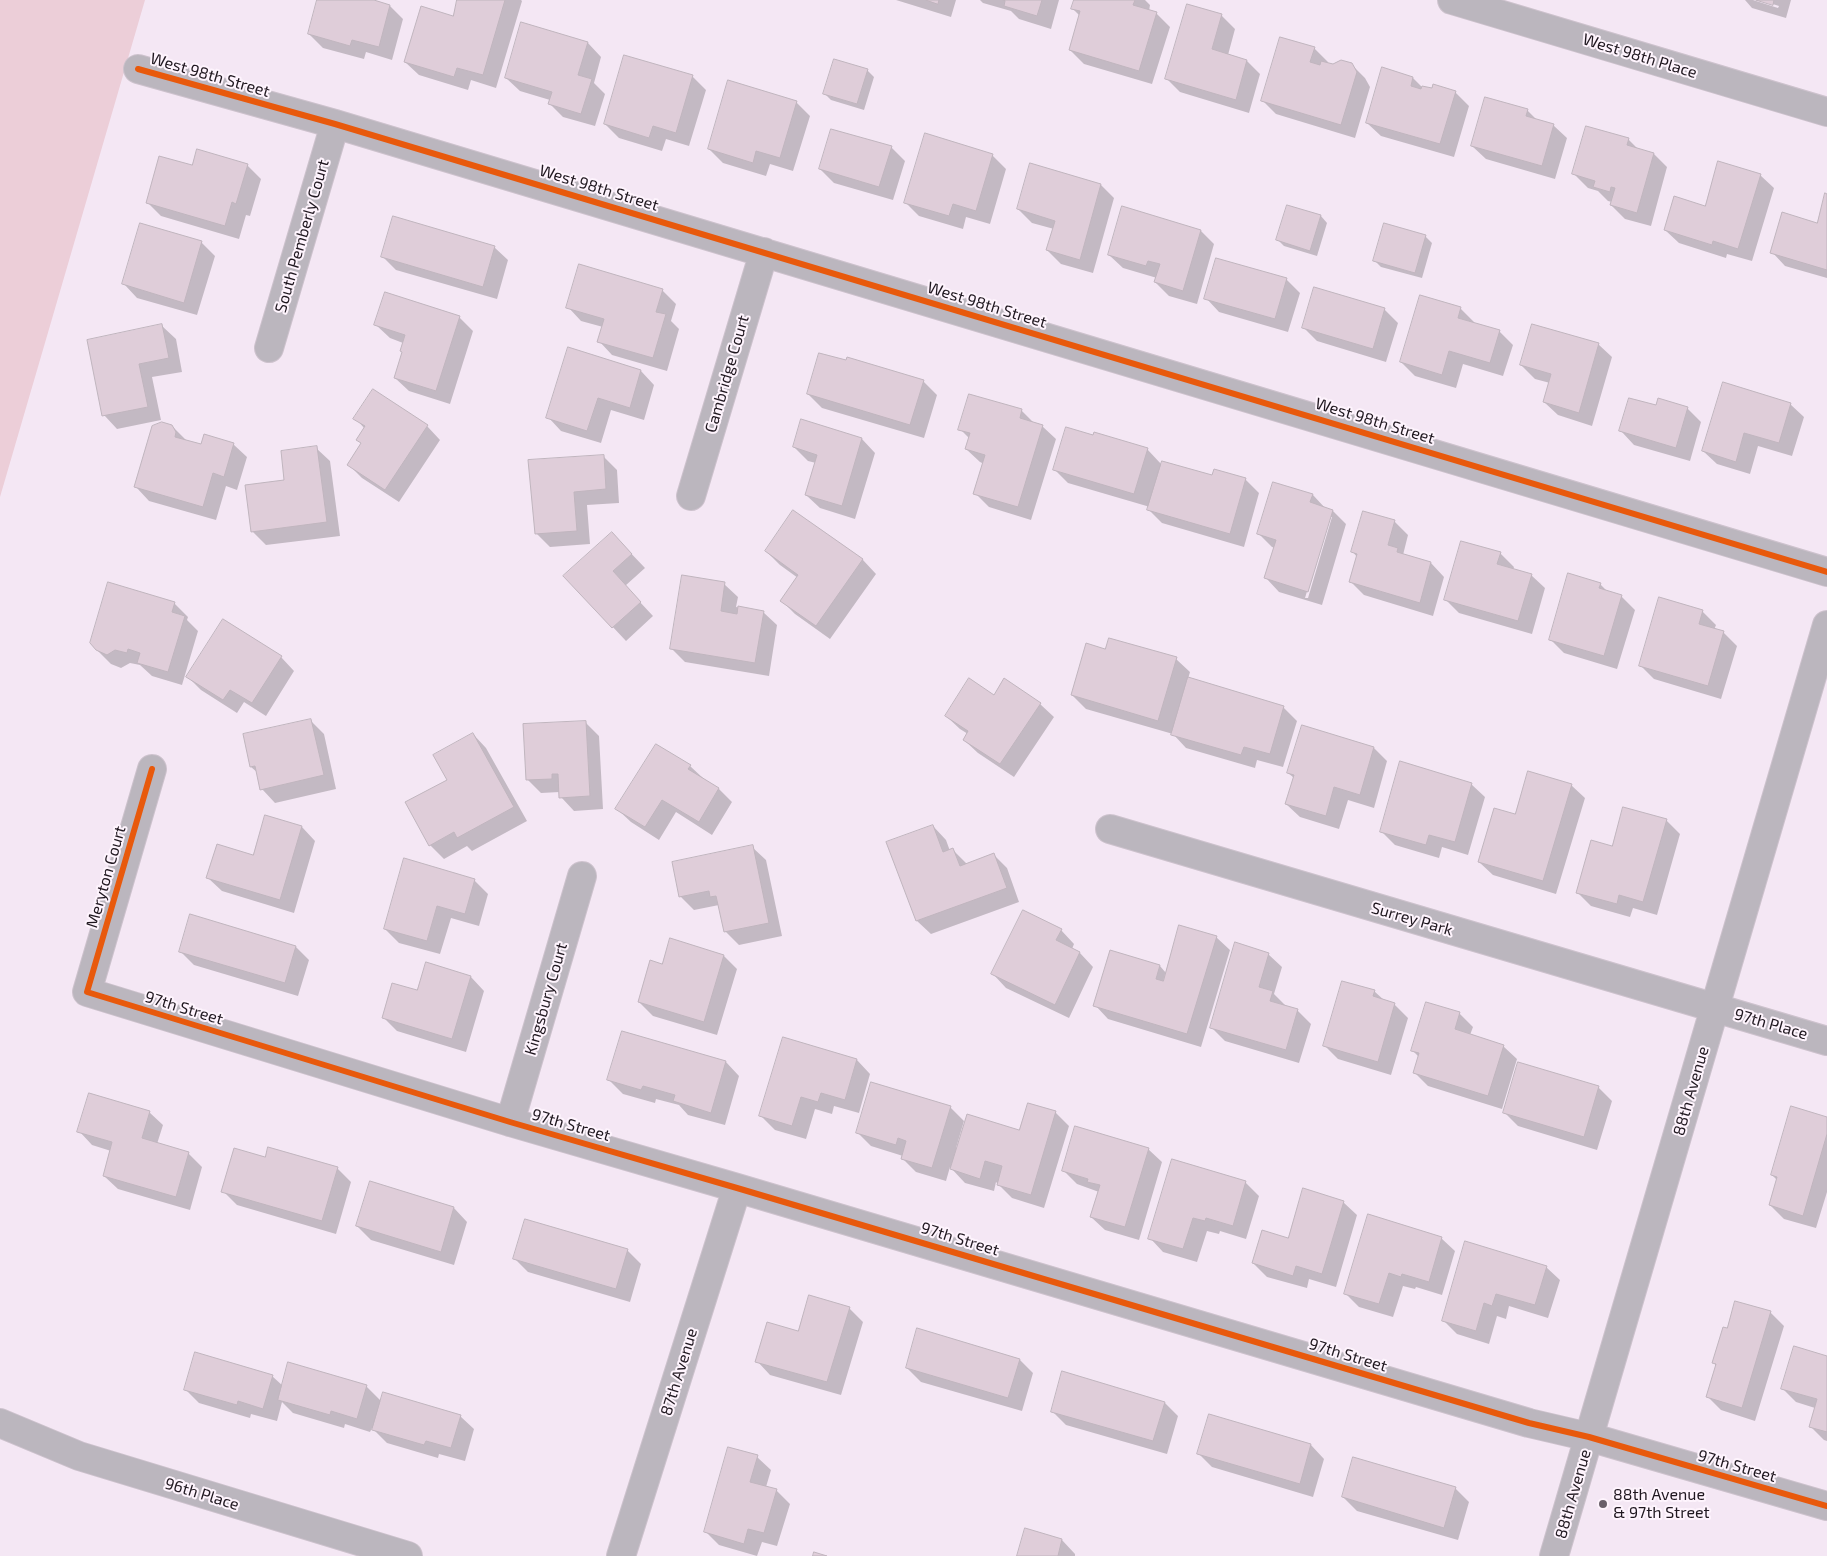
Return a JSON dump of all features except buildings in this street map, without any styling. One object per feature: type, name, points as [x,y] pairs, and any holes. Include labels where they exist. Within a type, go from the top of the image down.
[{"type":"street","name":"West 98th Place","points":[[1452,0],[1827,112]]},
{"type":"street","name":"West 98th Street","points":[[138,69],[335,124],[1827,572]]},
{"type":"street","name":"South Pemberly Court","points":[[269,348],[335,124]]},
{"type":"street","name":"Cambridge Court","points":[[691,496],[764,252]]},
{"type":"street","name":"88th Avenue","points":[[1554,1556],[1827,625]]},
{"type":"street","name":"Meryton Court","points":[[87,992],[152,769]]},
{"type":"street","name":"Surrey Park","points":[[1110,829],[1715,1008]]},
{"type":"street","name":"Kingsbury Court","points":[[510,1122],[582,876]]},
{"type":"street","name":"97th Street","points":[[87,992],[510,1122],[1529,1423],[1589,1437],[1827,1506]]},
{"type":"street","name":"97th Place","points":[[1715,1008],[1827,1041]]},
{"type":"street","name":"87th Avenue","points":[[622,1556],[738,1188]]},
{"type":"street","name":"96th Place","points":[[0,1423],[79,1456],[408,1556]]},
{"type":"shaded area","points":[[0,0],[145,0],[0,497]]},
{"type":"cycle path","points":[[138,69],[335,124],[1827,572]]},
{"type":"cycle path","points":[[152,769],[87,992],[510,1122],[1529,1423],[1589,1437],[1827,1506]]},
{"type":"place","name":"88th Avenue & 97th Street","points":[[1603,1504]]}]
